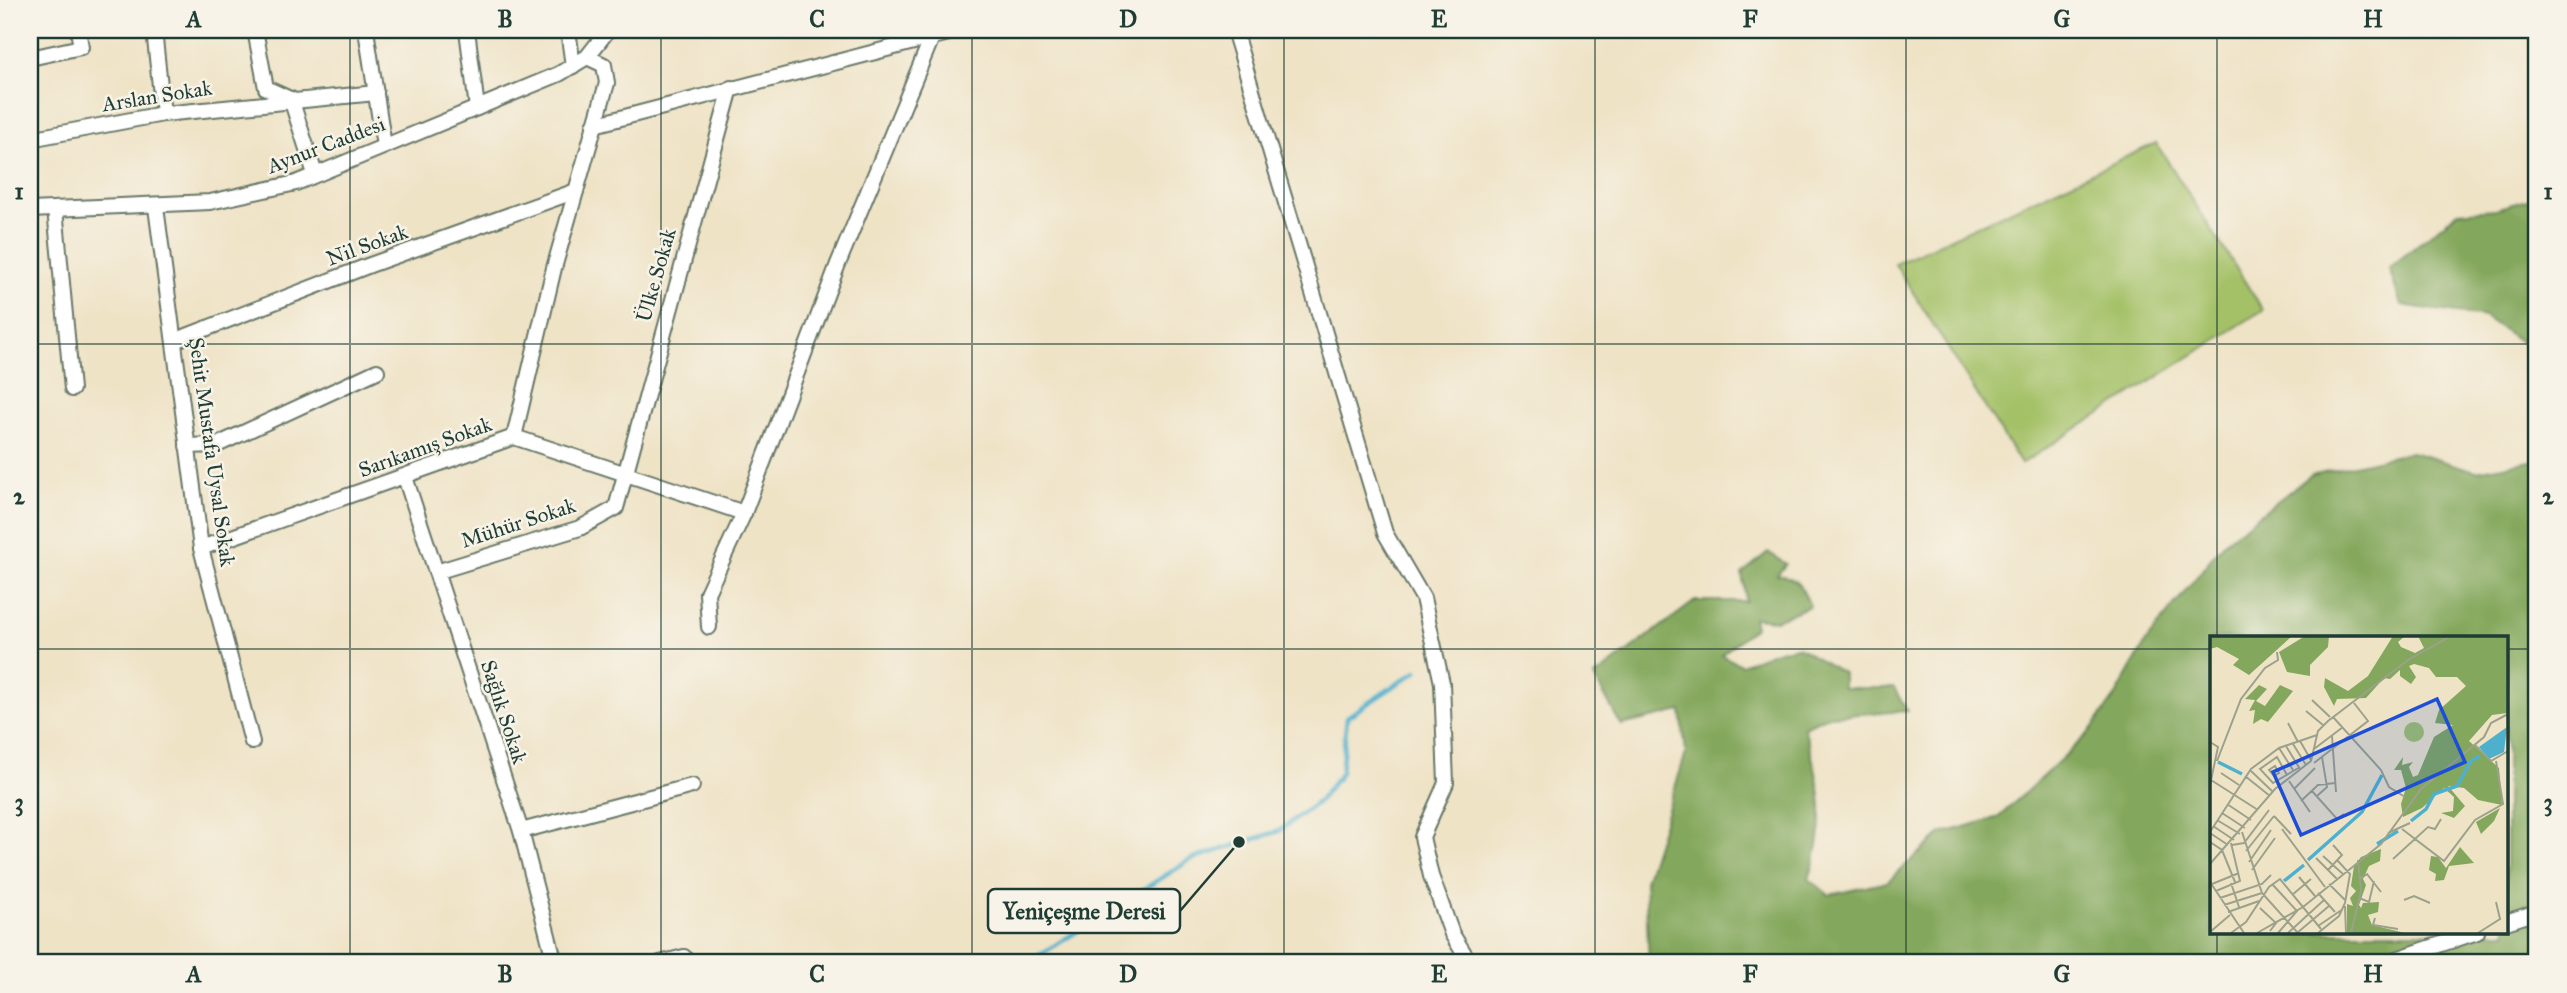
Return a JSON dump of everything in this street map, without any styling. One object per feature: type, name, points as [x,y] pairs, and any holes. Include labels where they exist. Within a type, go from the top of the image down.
[{"type":"street","points":[[30,58],[81,47],[78,30]]},
{"type":"street","points":[[154,30],[163,114]]},
{"type":"street","points":[[255,30],[266,88],[291,99],[314,174]]},
{"type":"street","points":[[366,30],[384,146]]},
{"type":"street","points":[[467,30],[477,108]]},
{"type":"street","points":[[568,30],[573,66]]},
{"type":"street","name":"Aynur Caddesi","points":[[30,211],[156,207],[210,202],[296,183],[573,66],[587,57],[608,30]]},
{"type":"street","points":[[594,125],[934,33],[960,30]]},
{"type":"street","points":[[1234,30],[1385,533],[1423,598],[1443,683],[1447,783],[1422,837],[1431,876],[1452,934],[1470,963]]},
{"type":"street","points":[[709,627],[707,593],[744,513],[838,264],[934,33]]},
{"type":"street","points":[[514,437],[576,191],[607,83],[604,65],[587,57]]},
{"type":"street","name":"Ülke Sokak","points":[[625,473],[731,88]]},
{"type":"street","name":"Arslan Sokak","points":[[30,139],[163,114],[291,99],[376,93]]},
{"type":"street","name":"Nil Sokak","points":[[174,341],[370,265],[576,191]]},
{"type":"street","name":"Şehit Mustafa Uysal Sokak","points":[[156,207],[201,548],[252,742]]},
{"type":"street","points":[[55,209],[72,389]]},
{"type":"street","points":[[187,446],[218,445],[377,372]]},
{"type":"street","name":"Sarıkamış Sokak","points":[[201,548],[514,437],[744,513]]},
{"type":"street","name":"Mühür Sokak","points":[[436,572],[580,528],[616,508],[625,473]]},
{"type":"street","name":"Sağlık Sokak","points":[[405,477],[521,831],[555,963]]},
{"type":"street","points":[[521,831],[692,786]]},
{"type":"street","points":[[2508,921],[2537,912]]},
{"type":"street","points":[[2385,963],[2471,934]]},
{"type":"street","points":[[660,963],[684,957]]},
{"type":"green space","points":[[2156,143],[2263,310],[2021,464],[1895,264]]},
{"type":"green space","points":[[2537,197],[2537,353],[2485,317],[2401,305],[2389,268],[2458,212],[2495,209]]},
{"type":"green space","points":[[2411,452],[2476,471],[2537,460],[2537,963],[1649,963],[1645,881],[1686,753],[1681,711],[1621,725],[1594,677],[1695,601],[1746,601],[1742,574],[1768,552],[1786,564],[1777,575],[1790,578],[1798,584],[1810,606],[1776,620],[1753,618],[1755,627],[1721,655],[1741,665],[1776,651],[1798,647],[1843,673],[1843,688],[1894,688],[1907,711],[1828,716],[1804,727],[1821,803],[1816,857],[1809,879],[1829,895],[1887,882],[1941,834],[1999,817],[2087,735],[2117,694],[2147,640],[2224,542],[2311,475]]},
{"type":"waterway","points":[[1027,963],[1190,860],[1279,831],[1319,801],[1341,773],[1347,717],[1417,671]]},
{"type":"place","name":"Yeniçeşme Deresi","points":[[1239,842]]}]
